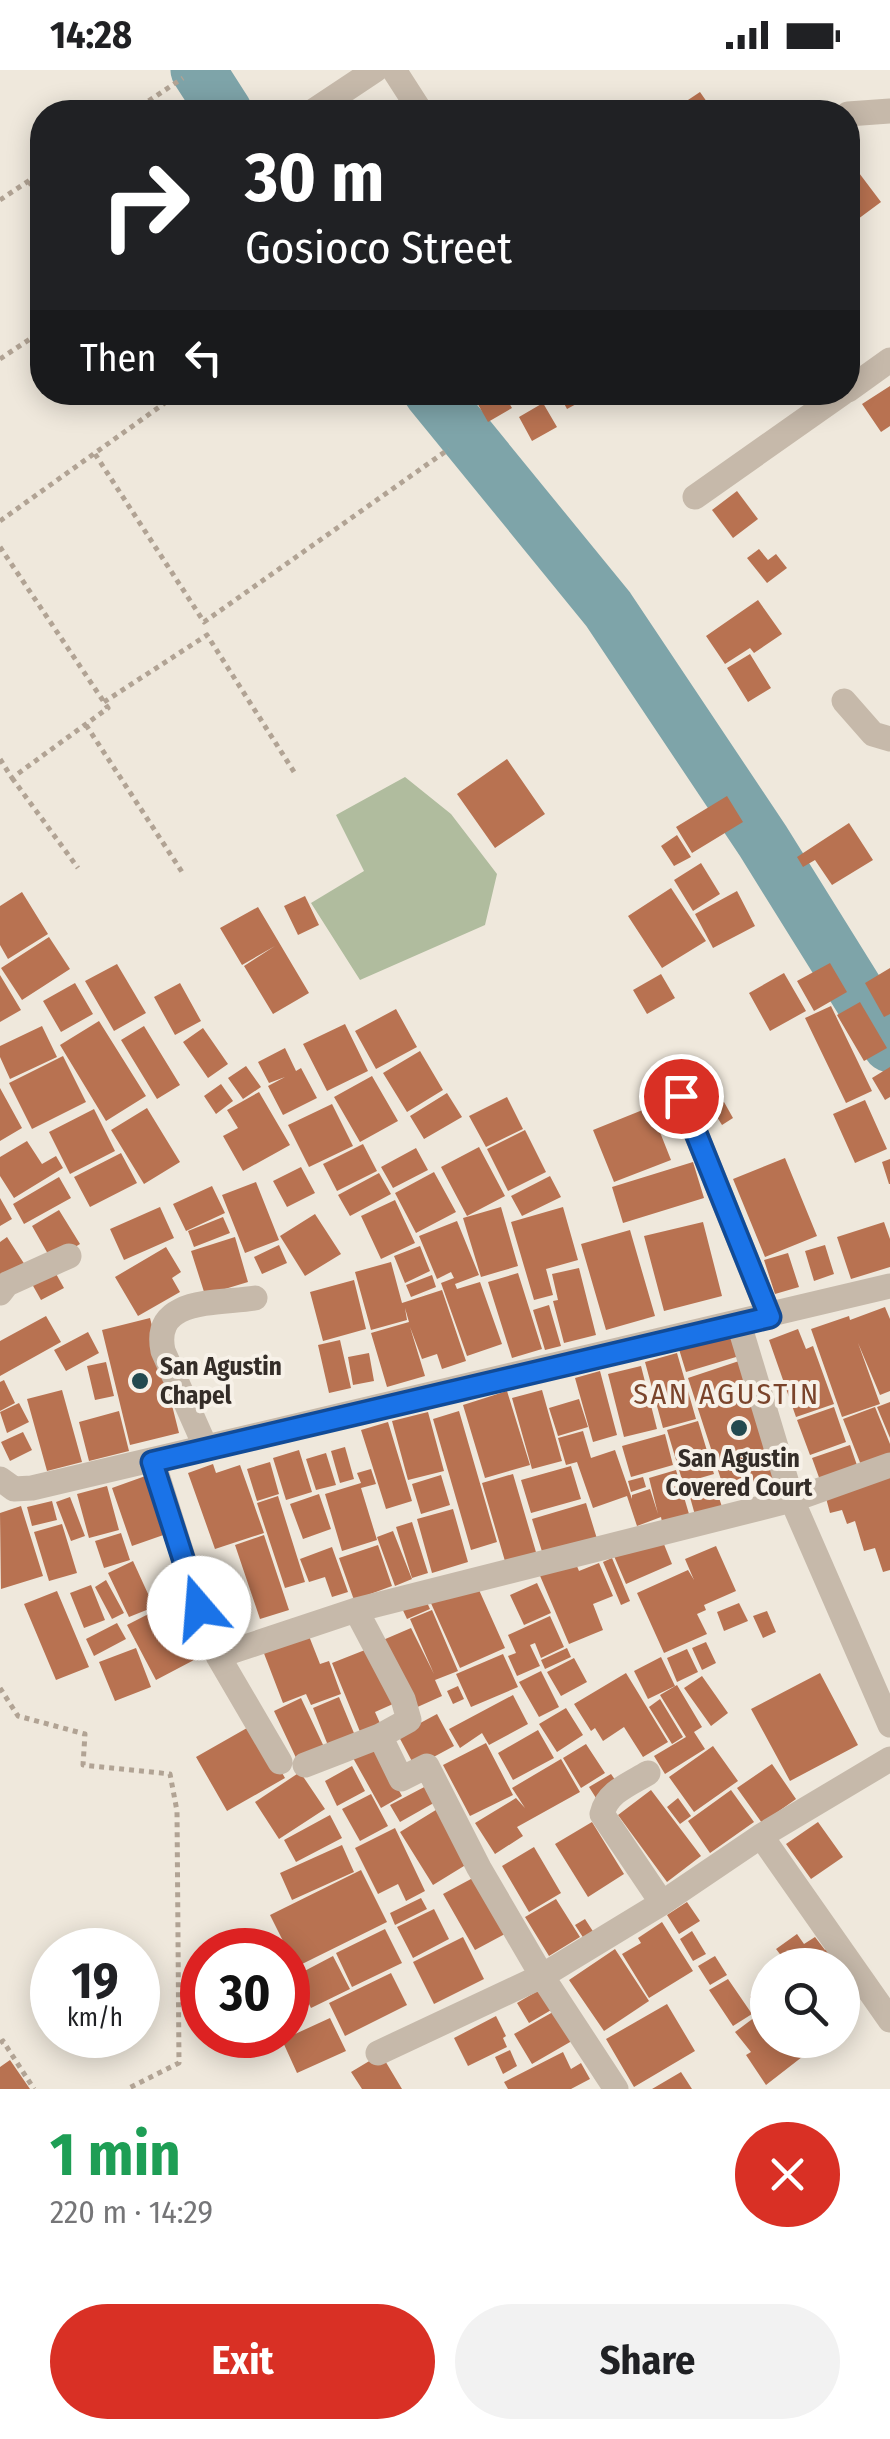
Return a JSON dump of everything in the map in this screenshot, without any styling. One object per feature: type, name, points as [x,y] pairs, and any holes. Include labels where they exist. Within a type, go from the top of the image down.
[{"type":"street","points":[[330,100],[375,70]]},
{"type":"street","points":[[394,70],[413,100]]},
{"type":"street","points":[[860,113],[890,110]]},
{"type":"street","points":[[860,381],[890,360]]},
{"type":"street","points":[[695,497],[826,405]]},
{"type":"street","points":[[844,701],[873,734],[890,739]]},
{"type":"street","points":[[681,1096],[770,1317]]},
{"type":"street","points":[[0,1293],[7,1284],[69,1256]]},
{"type":"street","points":[[0,1480],[14,1489],[32,1488],[152,1462],[890,1286]]},
{"type":"street","points":[[206,1448],[159,1333],[176,1310],[255,1298]]},
{"type":"street","points":[[739,1324],[792,1500],[890,1725]]},
{"type":"street","points":[[152,1462],[218,1656],[293,1764],[380,1736],[409,1720],[403,1700],[356,1610]]},
{"type":"street","points":[[218,1656],[356,1610],[792,1500],[890,1465]]},
{"type":"street","points":[[380,1736],[401,1778],[427,1766],[479,1868],[542,1976],[616,2089]]},
{"type":"street","points":[[378,2052],[542,1976],[890,1759]]},
{"type":"street","points":[[648,1773],[614,1793],[603,1806],[602,1814],[662,1903]]},
{"type":"street","points":[[761,1836],[890,2020]]},
{"type":"path","points":[[150,100],[183,78]]},
{"type":"path","points":[[0,200],[29,181]]},
{"type":"path","points":[[0,359],[30,339]]},
{"type":"path","points":[[0,521],[162,405]]},
{"type":"path","points":[[95,454],[204,622],[449,449]]},
{"type":"path","points":[[0,547],[108,708],[12,778]]},
{"type":"path","points":[[104,702],[207,635],[296,775]]},
{"type":"path","points":[[86,725],[184,875]]},
{"type":"path","points":[[0,759],[78,868]]},
{"type":"path","points":[[0,1688],[18,1716],[85,1734],[83,1766],[170,1774],[177,1812],[179,2063],[127,2089]]},
{"type":"path","points":[[0,2043],[3,2041],[34,2089]]},
{"type":"green space","points":[[405,777],[451,814],[497,874],[485,925],[360,980],[311,903],[364,871],[336,815]]},
{"type":"building","points":[[700,92],[706,100],[688,100]]},
{"type":"building","points":[[860,174],[881,202],[860,218]]},
{"type":"building","points":[[890,386],[890,426],[881,432],[862,404]]},
{"type":"building","points":[[478,405],[510,405],[512,408],[488,422]]},
{"type":"building","points":[[544,405],[557,427],[532,441],[519,417]]},
{"type":"building","points":[[737,491],[758,519],[733,538],[712,510]]},
{"type":"building","points":[[759,549],[768,560],[776,554],[787,568],[767,583],[747,558]]},
{"type":"building","points":[[758,600],[782,634],[754,653],[750,648],[725,664],[706,636]]},
{"type":"building","points":[[750,654],[771,688],[748,702],[727,668]]},
{"type":"building","points":[[507,759],[545,814],[495,848],[457,794]]},
{"type":"building","points":[[727,796],[743,822],[692,853],[676,827]]},
{"type":"building","points":[[849,823],[873,860],[832,885],[815,860],[803,867],[797,857]]},
{"type":"building","points":[[677,835],[691,857],[674,866],[661,846]]},
{"type":"building","points":[[701,863],[720,894],[693,911],[674,880]]},
{"type":"building","points":[[671,888],[706,941],[662,968],[628,916]]},
{"type":"building","points":[[737,891],[755,926],[713,948],[695,914]]},
{"type":"building","points":[[22,892],[48,934],[8,959],[0,945],[0,906]]},
{"type":"building","points":[[305,896],[319,925],[298,935],[284,906]]},
{"type":"building","points":[[258,907],[309,993],[273,1014],[244,966],[275,946],[242,965],[220,928]]},
{"type":"building","points":[[49,937],[70,969],[22,1000],[1,968]]},
{"type":"building","points":[[830,963],[847,992],[814,1011],[797,981]]},
{"type":"building","points":[[117,964],[146,1013],[114,1031],[85,981]]},
{"type":"building","points":[[890,968],[890,1014],[884,1017],[865,983]]},
{"type":"building","points":[[784,973],[806,1011],[770,1031],[749,993]]},
{"type":"building","points":[[661,974],[675,998],[647,1014],[633,990]]},
{"type":"building","points":[[0,975],[21,1010],[0,1022]]},
{"type":"building","points":[[75,983],[93,1014],[61,1032],[43,1001]]},
{"type":"building","points":[[180,983],[201,1021],[175,1035],[154,997]]},
{"type":"building","points":[[860,1002],[887,1048],[864,1061],[837,1015]]},
{"type":"building","points":[[831,1006],[872,1091],[846,1103],[805,1018]]},
{"type":"building","points":[[396,1009],[417,1047],[376,1069],[355,1031]]},
{"type":"building","points":[[99,1021],[146,1096],[106,1121],[60,1045]]},
{"type":"building","points":[[345,1024],[368,1071],[327,1091],[303,1044]]},
{"type":"building","points":[[42,1026],[57,1057],[10,1079],[0,1057],[0,1046]]},
{"type":"building","points":[[144,1026],[180,1085],[157,1099],[121,1040]]},
{"type":"building","points":[[203,1028],[228,1064],[208,1078],[183,1042]]},
{"type":"building","points":[[285,1048],[296,1071],[301,1068],[317,1098],[283,1115],[268,1086],[285,1077],[269,1083],[258,1062]]},
{"type":"building","points":[[420,1051],[443,1090],[407,1112],[383,1073]]},
{"type":"building","points":[[63,1056],[86,1102],[32,1129],[9,1083]]},
{"type":"building","points":[[246,1066],[261,1087],[243,1099],[228,1078]]},
{"type":"building","points":[[890,1067],[890,1097],[885,1100],[872,1078]]},
{"type":"building","points":[[372,1076],[398,1121],[360,1142],[334,1097]]},
{"type":"building","points":[[221,1084],[233,1101],[216,1114],[204,1096]]},
{"type":"building","points":[[0,1088],[22,1128],[0,1141]]},
{"type":"building","points":[[259,1092],[290,1145],[243,1171],[223,1136],[238,1128],[227,1110]]},
{"type":"building","points":[[447,1093],[462,1117],[424,1139],[410,1116]]},
{"type":"building","points":[[507,1097],[523,1129],[486,1147],[469,1116]]},
{"type":"building","points":[[865,1100],[887,1149],[855,1163],[833,1114]]},
{"type":"building","points":[[724,1102],[733,1118],[722,1125],[712,1109]]},
{"type":"building","points":[[332,1104],[353,1146],[309,1167],[288,1125]]},
{"type":"building","points":[[650,1107],[671,1160],[614,1182],[593,1130]]},
{"type":"building","points":[[147,1108],[180,1162],[144,1184],[111,1130]]},
{"type":"building","points":[[94,1109],[115,1151],[70,1174],[49,1132]]},
{"type":"building","points":[[525,1130],[546,1172],[508,1191],[487,1149]]},
{"type":"building","points":[[27,1141],[42,1164],[56,1156],[63,1168],[14,1198],[0,1176],[0,1157]]},
{"type":"building","points":[[363,1144],[377,1171],[337,1191],[323,1164]]},
{"type":"building","points":[[479,1147],[505,1196],[467,1216],[441,1167]]},
{"type":"building","points":[[416,1148],[428,1170],[393,1188],[381,1167]]},
{"type":"building","points":[[121,1153],[137,1183],[90,1207],[74,1177]]},
{"type":"building","points":[[785,1158],[817,1236],[765,1257],[733,1179]]},
{"type":"building","points":[[890,1159],[890,1184],[889,1184],[882,1162]]},
{"type":"building","points":[[693,1162],[704,1198],[623,1223],[612,1187]]},
{"type":"building","points":[[301,1167],[315,1193],[287,1207],[273,1181]]},
{"type":"building","points":[[434,1172],[456,1212],[416,1233],[395,1193]]},
{"type":"building","points":[[379,1173],[391,1194],[350,1216],[338,1195]]},
{"type":"building","points":[[550,1176],[561,1197],[522,1216],[511,1196]]},
{"type":"building","points":[[59,1177],[71,1198],[24,1224],[13,1204]]},
{"type":"building","points":[[256,1182],[279,1240],[245,1253],[222,1195]]},
{"type":"building","points":[[212,1186],[225,1213],[186,1231],[173,1204]]},
{"type":"building","points":[[0,1198],[12,1219],[0,1226]]},
{"type":"building","points":[[395,1200],[415,1243],[381,1259],[361,1216]]},
{"type":"building","points":[[160,1207],[174,1238],[124,1260],[110,1229]]},
{"type":"building","points":[[501,1207],[518,1266],[481,1277],[463,1218]]},
{"type":"building","points":[[563,1207],[578,1260],[546,1269],[553,1295],[534,1300],[511,1222]]},
{"type":"building","points":[[59,1210],[80,1244],[52,1261],[32,1226]]},
{"type":"building","points":[[315,1214],[341,1254],[305,1276],[280,1236]]},
{"type":"building","points":[[223,1217],[230,1233],[194,1247],[188,1231]]},
{"type":"building","points":[[457,1221],[479,1275],[455,1284],[457,1289],[480,1282],[502,1344],[467,1356],[441,1283],[454,1278],[451,1272],[437,1279],[419,1236]]},
{"type":"building","points":[[703,1222],[722,1296],[664,1311],[644,1236]]},
{"type":"building","points":[[884,1222],[890,1239],[890,1267],[851,1279],[837,1237]]},
{"type":"building","points":[[630,1230],[655,1316],[606,1330],[581,1244]]},
{"type":"building","points":[[7,1237],[25,1265],[0,1280],[0,1242]]},
{"type":"building","points":[[235,1237],[248,1282],[205,1295],[191,1251]]},
{"type":"building","points":[[279,1245],[287,1263],[262,1274],[254,1257]]},
{"type":"building","points":[[825,1245],[834,1274],[814,1281],[805,1251]]},
{"type":"building","points":[[420,1246],[430,1271],[405,1283],[394,1256]]},
{"type":"building","points":[[166,1247],[181,1272],[172,1278],[180,1292],[138,1316],[115,1277]]},
{"type":"building","points":[[788,1253],[799,1287],[775,1294],[764,1260]]},
{"type":"building","points":[[391,1262],[402,1303],[442,1290],[466,1361],[442,1369],[437,1354],[422,1359],[410,1327],[425,1376],[387,1387],[371,1333],[409,1322],[405,1308],[407,1320],[371,1330],[355,1272]]},
{"type":"building","points":[[579,1268],[596,1335],[564,1343],[553,1301],[558,1300],[552,1274]]},
{"type":"building","points":[[55,1272],[64,1288],[41,1300],[32,1284]]},
{"type":"building","points":[[518,1273],[542,1349],[512,1358],[488,1282]]},
{"type":"building","points":[[432,1275],[436,1287],[411,1297],[406,1285]]},
{"type":"building","points":[[354,1280],[366,1329],[323,1341],[310,1292]]},
{"type":"building","points":[[549,1305],[561,1346],[545,1350],[533,1310]]},
{"type":"building","points":[[885,1307],[890,1319],[890,1391],[880,1395],[858,1343],[880,1404],[842,1417],[811,1329]]},
{"type":"building","points":[[46,1316],[61,1342],[0,1376],[0,1341]]},
{"type":"building","name":"San Agustin Chapel","points":[[150,1318],[179,1433],[130,1445],[102,1330]]},
{"type":"building","points":[[738,1328],[746,1354],[686,1372],[678,1346]]},
{"type":"building","points":[[798,1329],[806,1349],[813,1346],[834,1404],[796,1417],[769,1340]]},
{"type":"building","points":[[88,1332],[99,1353],[66,1371],[54,1350]]},
{"type":"building","points":[[340,1340],[351,1388],[329,1393],[318,1345]]},
{"type":"building","points":[[369,1353],[374,1381],[353,1385],[348,1357]]},
{"type":"building","points":[[677,1353],[696,1419],[663,1428],[645,1362]]},
{"type":"building","name":"San Agustin Covered Court","points":[[751,1357],[791,1478],[727,1498],[688,1378]]},
{"type":"building","points":[[106,1362],[114,1396],[95,1400],[87,1366]]},
{"type":"building","points":[[641,1366],[657,1429],[624,1437],[608,1374]]},
{"type":"building","points":[[600,1371],[617,1435],[593,1442],[575,1378]]},
{"type":"building","points":[[4,1380],[15,1403],[0,1411],[0,1382]]},
{"type":"building","points":[[62,1390],[82,1462],[47,1471],[27,1399]]},
{"type":"building","points":[[542,1390],[562,1461],[532,1469],[512,1398]]},
{"type":"building","points":[[507,1391],[530,1465],[485,1478],[463,1405]]},
{"type":"building","points":[[579,1399],[588,1427],[558,1436],[549,1408]]},
{"type":"building","points":[[890,1402],[890,1438],[877,1407]]},
{"type":"building","points":[[19,1403],[29,1422],[7,1433],[0,1412]]},
{"type":"building","points":[[834,1407],[846,1442],[810,1455],[797,1420]]},
{"type":"building","points":[[875,1407],[890,1444],[890,1460],[863,1470],[843,1419]]},
{"type":"building","points":[[119,1411],[129,1451],[89,1461],[79,1422]]},
{"type":"building","points":[[459,1411],[497,1542],[471,1550],[433,1419]]},
{"type":"building","points":[[428,1412],[444,1471],[408,1480],[392,1421]]},
{"type":"building","points":[[698,1421],[714,1474],[683,1483],[667,1430]]},
{"type":"building","points":[[388,1422],[412,1501],[386,1509],[361,1430]]},
{"type":"building","points":[[583,1431],[591,1458],[615,1450],[632,1499],[632,1495],[650,1489],[658,1514],[649,1478],[676,1470],[689,1514],[662,1522],[661,1517],[637,1526],[627,1496],[593,1508],[577,1462],[566,1465],[558,1438]]},
{"type":"building","points":[[23,1432],[32,1450],[10,1461],[1,1442]]},
{"type":"building","points":[[665,1434],[673,1465],[631,1477],[622,1446]]},
{"type":"building","points":[[850,1445],[859,1471],[821,1483],[812,1458]]},
{"type":"building","points":[[345,1447],[354,1479],[340,1483],[331,1451]]},
{"type":"building","points":[[299,1450],[312,1492],[286,1500],[273,1458]]},
{"type":"building","points":[[326,1453],[336,1485],[316,1490],[306,1459]]},
{"type":"building","points":[[270,1462],[279,1494],[257,1501],[247,1469]]},
{"type":"building","points":[[213,1464],[216,1473],[240,1465],[264,1533],[215,1549],[188,1473]]},
{"type":"building","points":[[571,1466],[581,1499],[531,1513],[521,1480]]},
{"type":"building","points":[[890,1467],[890,1570],[883,1572],[875,1548],[864,1551],[855,1521],[847,1524],[842,1510],[830,1513],[823,1487]]},
{"type":"building","points":[[371,1469],[376,1484],[361,1488],[377,1540],[342,1551],[325,1494],[361,1483],[357,1473]]},
{"type":"building","points":[[151,1474],[172,1532],[132,1546],[112,1488]]},
{"type":"building","points":[[513,1474],[538,1559],[507,1568],[482,1483]]},
{"type":"building","points":[[441,1475],[450,1505],[421,1514],[412,1484]]},
{"type":"building","points":[[643,1477],[646,1487],[631,1492],[628,1481]]},
{"type":"building","points":[[714,1482],[722,1507],[695,1515],[688,1490]]},
{"type":"building","points":[[107,1486],[119,1530],[89,1538],[77,1494]]},
{"type":"building","points":[[319,1494],[331,1529],[303,1539],[290,1504]]},
{"type":"building","points":[[278,1496],[305,1582],[285,1588],[257,1503]]},
{"type":"building","points":[[70,1497],[85,1536],[71,1541],[56,1502]]},
{"type":"building","points":[[52,1501],[57,1520],[32,1526],[27,1507]]},
{"type":"building","points":[[586,1503],[598,1542],[544,1558],[532,1519]]},
{"type":"building","points":[[21,1506],[43,1576],[1,1589],[0,1513]]},
{"type":"building","points":[[453,1509],[468,1562],[432,1573],[417,1519]]},
{"type":"building","points":[[412,1522],[428,1573],[412,1578],[396,1527]]},
{"type":"building","points":[[62,1524],[77,1573],[49,1581],[34,1532]]},
{"type":"building","points":[[393,1531],[412,1579],[395,1586],[377,1537]]},
{"type":"building","points":[[659,1532],[672,1564],[626,1584],[611,1549]]},
{"type":"building","points":[[121,1533],[130,1560],[104,1568],[95,1541]]},
{"type":"building","points":[[264,1535],[289,1610],[260,1619],[235,1545]]},
{"type":"building","points":[[378,1545],[392,1586],[354,1600],[339,1558]]},
{"type":"building","points":[[716,1546],[736,1591],[704,1605],[706,1610],[697,1614],[707,1634],[664,1653],[637,1593],[688,1570],[694,1580],[685,1559]]},
{"type":"building","points":[[332,1547],[348,1592],[332,1597],[325,1577],[309,1582],[300,1559]]},
{"type":"building","points":[[573,1557],[579,1571],[599,1563],[613,1596],[593,1604],[603,1630],[569,1644],[538,1571]]},
{"type":"building","points":[[612,1558],[630,1601],[621,1605],[603,1562]]},
{"type":"building","points":[[133,1561],[154,1607],[129,1617],[108,1573]]},
{"type":"building","points":[[106,1580],[124,1613],[112,1619],[95,1587]]},
{"type":"building","points":[[475,1581],[505,1648],[460,1668],[430,1601]]},
{"type":"building","points":[[537,1583],[551,1613],[524,1625],[510,1595]]},
{"type":"building","points":[[91,1585],[105,1620],[84,1628],[70,1593]]},
{"type":"building","points":[[57,1591],[89,1667],[56,1680],[24,1604]]},
{"type":"building","points":[[423,1594],[430,1609],[407,1619],[400,1604]]},
{"type":"building","points":[[739,1603],[748,1621],[724,1631],[717,1612]]},
{"type":"building","points":[[166,1605],[194,1660],[156,1680],[127,1625]]},
{"type":"building","points":[[432,1610],[458,1671],[435,1680],[442,1696],[413,1709],[383,1640],[411,1628],[434,1674],[410,1619]]},
{"type":"building","points":[[767,1611],[776,1632],[763,1638],[753,1616]]},
{"type":"building","points":[[550,1616],[564,1647],[541,1658],[535,1643],[530,1645],[540,1666],[517,1676],[508,1656],[516,1653],[508,1635]]},
{"type":"building","points":[[117,1623],[126,1639],[94,1656],[86,1639]]},
{"type":"building","points":[[305,1626],[320,1664],[329,1661],[341,1694],[311,1705],[306,1694],[283,1703],[260,1643]]},
{"type":"building","points":[[706,1642],[716,1663],[702,1670],[692,1648]]},
{"type":"building","points":[[136,1648],[151,1687],[115,1701],[99,1662]]},
{"type":"building","points":[[370,1648],[393,1704],[375,1712],[383,1730],[363,1739],[332,1663]]},
{"type":"building","points":[[567,1648],[571,1657],[545,1669],[541,1660]]},
{"type":"building","points":[[687,1649],[698,1672],[677,1682],[667,1658]]},
{"type":"building","points":[[503,1654],[518,1687],[471,1707],[456,1674]]},
{"type":"building","points":[[661,1657],[675,1686],[648,1699],[634,1671]]},
{"type":"building","points":[[574,1658],[587,1682],[561,1696],[547,1672]]},
{"type":"building","points":[[541,1671],[559,1707],[539,1717],[519,1682]]},
{"type":"building","points":[[626,1673],[668,1742],[643,1757],[624,1727],[603,1741],[595,1728],[591,1731],[574,1704]]},
{"type":"building","points":[[820,1673],[858,1745],[790,1781],[751,1709]]},
{"type":"building","points":[[702,1676],[728,1713],[711,1726],[684,1688]]},
{"type":"building","points":[[677,1685],[702,1727],[694,1732],[705,1749],[665,1774],[654,1756],[686,1737],[660,1695]]},
{"type":"building","points":[[458,1686],[464,1699],[453,1704],[447,1691]]},
{"type":"building","points":[[513,1695],[528,1724],[489,1745],[482,1733],[460,1748],[449,1729]]},
{"type":"building","points":[[339,1697],[356,1738],[329,1748],[313,1708]]},
{"type":"building","points":[[301,1698],[325,1749],[298,1762],[274,1711]]},
{"type":"building","points":[[660,1699],[683,1737],[672,1744],[649,1707]]},
{"type":"building","points":[[566,1708],[583,1735],[557,1752],[539,1724]]},
{"type":"building","points":[[437,1714],[454,1746],[415,1767],[398,1735]]},
{"type":"building","points":[[254,1724],[285,1778],[227,1811],[196,1757]]},
{"type":"building","points":[[538,1730],[554,1758],[513,1780],[498,1753]]},
{"type":"building","points":[[486,1743],[513,1795],[470,1816],[443,1765]]},
{"type":"building","points":[[586,1744],[605,1773],[581,1788],[563,1758]]},
{"type":"building","points":[[375,1746],[402,1796],[381,1808],[353,1758]]},
{"type":"building","points":[[713,1746],[738,1781],[694,1812],[669,1777]]},
{"type":"building","points":[[561,1759],[580,1792],[517,1827],[523,1836],[495,1854],[475,1823],[516,1798],[525,1808],[512,1788]]},
{"type":"building","points":[[772,1764],[796,1799],[762,1823],[737,1788]]},
{"type":"building","points":[[352,1766],[365,1791],[337,1806],[325,1781]]},
{"type":"building","points":[[300,1772],[325,1809],[279,1839],[255,1802]]},
{"type":"building","points":[[611,1774],[618,1784],[596,1798],[589,1787]]},
{"type":"building","points":[[430,1784],[439,1800],[400,1822],[390,1805]]},
{"type":"building","points":[[651,1790],[701,1856],[667,1882],[618,1815]]},
{"type":"building","points":[[731,1790],[754,1822],[710,1853],[688,1821]]},
{"type":"building","points":[[371,1794],[388,1826],[360,1841],[342,1809]]},
{"type":"building","points":[[678,1798],[691,1816],[680,1824],[667,1807]]},
{"type":"building","points":[[444,1805],[477,1858],[433,1885],[400,1832]]},
{"type":"building","points":[[330,1815],[342,1838],[296,1862],[284,1840]]},
{"type":"building","points":[[592,1822],[624,1874],[588,1897],[555,1844]]},
{"type":"building","points":[[818,1822],[843,1857],[811,1879],[786,1844]]},
{"type":"building","points":[[395,1828],[425,1891],[406,1901],[398,1884],[378,1894],[355,1848]]},
{"type":"building","points":[[342,1845],[354,1872],[292,1900],[280,1873]]},
{"type":"building","points":[[534,1847],[561,1893],[529,1912],[502,1866]]},
{"type":"building","points":[[361,1870],[387,1922],[310,1960],[310,1928],[276,1928],[270,1915]]},
{"type":"building","points":[[484,1872],[516,1928],[475,1950],[443,1894]]},
{"type":"building","points":[[421,1898],[427,1909],[395,1925],[390,1913]]},
{"type":"building","points":[[556,1899],[580,1937],[549,1956],[525,1917]]},
{"type":"building","points":[[687,1902],[700,1921],[679,1934],[667,1915]]},
{"type":"building","points":[[434,1909],[449,1939],[413,1958],[397,1927]]},
{"type":"building","points":[[585,1919],[596,1936],[586,1942],[575,1925]]},
{"type":"building","points":[[662,1922],[693,1971],[649,1998],[622,1954],[641,1943],[638,1938]]},
{"type":"building","points":[[385,1929],[402,1963],[352,1987],[336,1953]]},
{"type":"building","points":[[692,1931],[706,1954],[693,1961],[680,1939]]},
{"type":"building","points":[[797,1934],[804,1944],[815,1937],[823,1948],[777,1948]]},
{"type":"building","points":[[463,1937],[484,1979],[434,2004],[413,1962]]},
{"type":"building","points":[[615,1949],[649,2001],[604,2031],[569,1980]]},
{"type":"building","points":[[333,1956],[350,1989],[311,2008],[310,1968]]},
{"type":"building","points":[[715,1956],[727,1975],[710,1985],[698,1966]]},
{"type":"building","points":[[391,1973],[407,2005],[345,2036],[329,2003]]},
{"type":"building","points":[[728,1979],[750,2015],[733,2026],[709,1990]]},
{"type":"building","points":[[546,1986],[558,2006],[529,2023],[517,2003]]},
{"type":"building","points":[[667,2004],[695,2051],[634,2087],[606,2039]]},
{"type":"building","points":[[560,2008],[577,2038],[532,2064],[514,2034]]},
{"type":"building","points":[[496,2016],[507,2047],[468,2066],[454,2038]]},
{"type":"building","points":[[330,2018],[346,2051],[297,2073],[290,2058],[310,2058],[310,2027]]},
{"type":"building","points":[[750,2021],[750,2051],[735,2032]]},
{"type":"building","points":[[510,2050],[517,2066],[503,2074],[495,2057]]},
{"type":"building","points":[[563,2052],[571,2069],[581,2063],[590,2079],[571,2089],[508,2089],[504,2082]]},
{"type":"building","points":[[750,2053],[750,2058],[801,2058],[766,2085],[746,2055]]},
{"type":"building","points":[[381,2054],[402,2089],[362,2089],[351,2072]]},
{"type":"building","points":[[10,2060],[30,2089],[0,2089],[0,2067]]},
{"type":"building","points":[[681,2072],[692,2089],[652,2089]]},
{"type":"waterway","points":[[198,70],[217,100]]},
{"type":"waterway","points":[[442,405],[608,609],[763,841],[890,1045]]},
{"type":"place","name":"San Agustin Chapel","points":[[140,1381]]},
{"type":"place","name":"San Agustin Covered Court","points":[[739,1428]]},
{"type":"district","name":"SAN AGUSTIN","points":[[727,1394]]},
{"type":"route","points":[[199,1608],[152,1462],[770,1317],[681,1096]]}]
